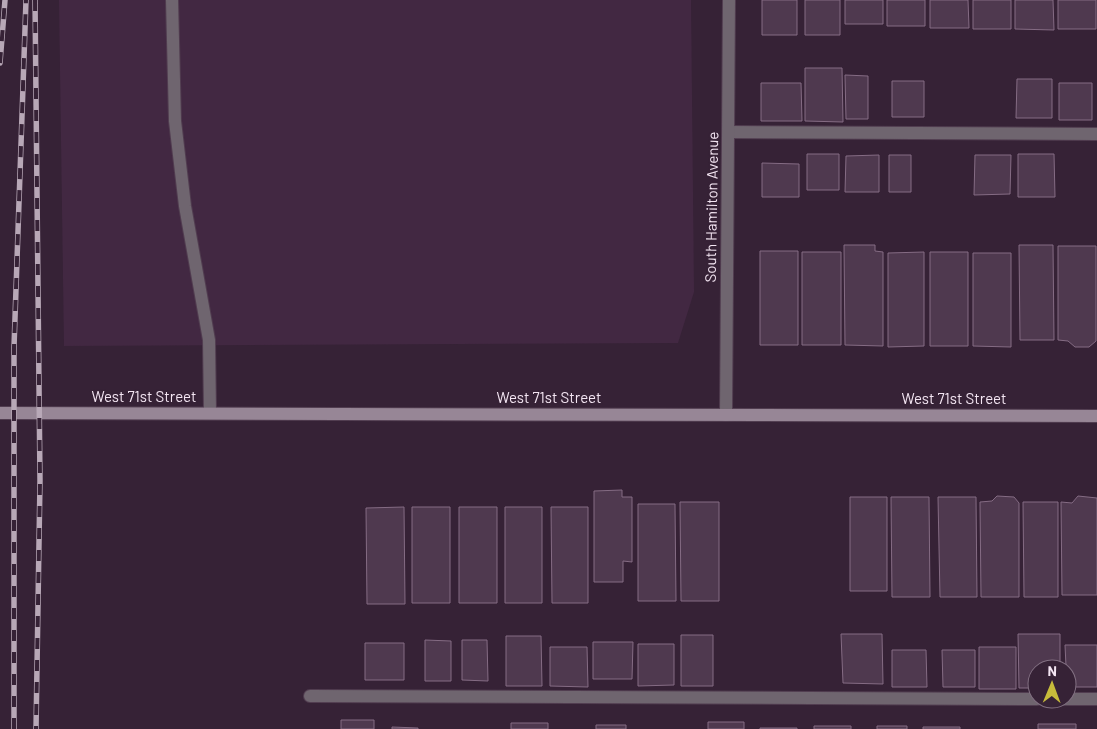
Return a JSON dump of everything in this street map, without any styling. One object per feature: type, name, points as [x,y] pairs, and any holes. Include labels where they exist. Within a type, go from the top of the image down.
[{"type":"main road","name":"West 71st Street","points":[[0,413],[1097,416]]},
{"type":"street","points":[[172,0],[175,121],[185,206],[209,340],[210,414]]},
{"type":"street","name":"South Hamilton Avenue","points":[[726,415],[729,0]]},
{"type":"street","points":[[729,132],[1097,134]]},
{"type":"street","points":[[310,696],[1027,699]]},
{"type":"street","points":[[1077,699],[1097,699]]},
{"type":"shaded area","points":[[59,0],[691,0],[694,292],[678,343],[64,346]]},
{"type":"building","points":[[762,0],[797,0],[797,35],[762,35]]},
{"type":"building","points":[[805,0],[840,0],[840,35],[805,35]]},
{"type":"building","points":[[845,0],[883,0],[883,24],[845,24]]},
{"type":"building","points":[[887,0],[925,0],[925,26],[887,26]]},
{"type":"building","points":[[930,0],[968,0],[969,28],[930,28]]},
{"type":"building","points":[[973,0],[1011,0],[1011,29],[973,29]]},
{"type":"building","points":[[1015,0],[1053,0],[1054,30],[1015,29]]},
{"type":"building","points":[[1058,0],[1096,0],[1096,29],[1058,29]]},
{"type":"building","points":[[805,68],[842,68],[843,122],[805,121]]},
{"type":"building","points":[[845,75],[868,76],[868,119],[846,119]]},
{"type":"building","points":[[1017,79],[1052,79],[1052,118],[1016,118]]},
{"type":"building","points":[[892,81],[924,81],[924,117],[892,117]]},
{"type":"building","points":[[761,83],[801,83],[802,121],[761,121]]},
{"type":"building","points":[[1059,83],[1092,83],[1092,120],[1059,120]]},
{"type":"building","points":[[807,154],[839,154],[839,190],[807,190]]},
{"type":"building","points":[[1018,154],[1054,154],[1055,197],[1018,197]]},
{"type":"building","points":[[879,155],[879,192],[845,192],[846,156]]},
{"type":"building","points":[[889,155],[911,155],[911,192],[889,192]]},
{"type":"building","points":[[975,155],[1011,155],[1010,194],[974,195]]},
{"type":"building","points":[[762,163],[799,164],[799,197],[762,197]]},
{"type":"building","points":[[844,245],[875,245],[875,251],[883,252],[883,346],[845,345]]},
{"type":"building","points":[[1019,245],[1053,245],[1054,340],[1020,340]]},
{"type":"building","points":[[1058,246],[1096,246],[1096,341],[1089,347],[1075,347],[1068,341],[1058,340]]},
{"type":"building","points":[[760,251],[798,251],[798,345],[760,345]]},
{"type":"building","points":[[802,252],[841,252],[841,345],[802,345]]},
{"type":"building","points":[[924,252],[924,346],[888,347],[888,253]]},
{"type":"building","points":[[930,252],[968,252],[968,346],[930,346]]},
{"type":"building","points":[[973,253],[1011,253],[1011,347],[973,346]]},
{"type":"building","points":[[622,490],[622,497],[632,497],[632,562],[623,561],[623,582],[594,582],[594,491]]},
{"type":"building","points":[[997,496],[1014,497],[1019,503],[1019,597],[981,597],[980,502],[992,501]]},
{"type":"building","points":[[1078,496],[1097,498],[1097,595],[1062,595],[1061,502],[1072,503]]},
{"type":"building","points":[[850,497],[887,497],[887,591],[850,591]]},
{"type":"building","points":[[891,497],[929,497],[930,597],[892,597]]},
{"type":"building","points":[[938,497],[976,497],[977,597],[940,597]]},
{"type":"building","points":[[680,502],[719,502],[719,601],[681,601]]},
{"type":"building","points":[[1023,502],[1058,502],[1058,597],[1024,597]]},
{"type":"building","points":[[638,504],[675,504],[676,601],[638,601]]},
{"type":"building","points":[[404,507],[405,604],[367,604],[366,508]]},
{"type":"building","points":[[412,507],[450,507],[450,603],[412,603]]},
{"type":"building","points":[[459,507],[497,507],[497,603],[459,603]]},
{"type":"building","points":[[505,507],[542,507],[542,603],[505,603]]},
{"type":"building","points":[[551,507],[588,507],[588,603],[552,603]]},
{"type":"building","points":[[841,634],[882,634],[883,684],[843,683]]},
{"type":"building","points":[[1018,634],[1060,634],[1060,659],[1027,659],[1027,688],[1019,688]]},
{"type":"building","points":[[681,635],[713,635],[713,686],[681,686]]},
{"type":"building","points":[[506,636],[541,636],[542,686],[506,686]]},
{"type":"building","points":[[425,640],[451,641],[451,681],[425,681]]},
{"type":"building","points":[[462,640],[487,640],[488,681],[462,680]]},
{"type":"building","points":[[593,642],[633,642],[632,679],[593,679]]},
{"type":"building","points":[[365,643],[404,643],[404,680],[365,680]]},
{"type":"building","points":[[638,644],[674,644],[674,685],[638,686]]},
{"type":"building","points":[[1065,645],[1097,645],[1097,687],[1077,687],[1077,659],[1066,659]]},
{"type":"building","points":[[550,647],[587,647],[588,687],[550,686]]},
{"type":"building","points":[[979,647],[1016,647],[1016,689],[979,689]]},
{"type":"building","points":[[892,650],[926,650],[927,687],[892,687]]},
{"type":"building","points":[[942,650],[975,650],[975,687],[943,687]]},
{"type":"building","points":[[341,720],[374,720],[374,729],[341,729]]},
{"type":"building","points":[[708,722],[744,722],[744,729],[708,729]]},
{"type":"building","points":[[511,723],[548,723],[548,729],[511,729]]},
{"type":"building","points":[[1038,724],[1076,724],[1076,729],[1038,729]]},
{"type":"building","points":[[596,725],[626,725],[626,729],[596,729]]},
{"type":"building","points":[[814,726],[851,726],[851,729],[814,729]]},
{"type":"building","points":[[877,726],[907,726],[907,729],[877,729]]},
{"type":"building","points":[[392,727],[418,728],[418,729],[392,729]]},
{"type":"building","points":[[923,727],[960,727],[960,729],[923,729]]},
{"type":"building","points":[[797,728],[797,729],[760,729]]},
{"type":"railway","points":[[0,63],[5,0]]},
{"type":"railway","points":[[14,729],[14,347],[26,0]]},
{"type":"railway","points":[[35,0],[40,481],[36,729]]}]
